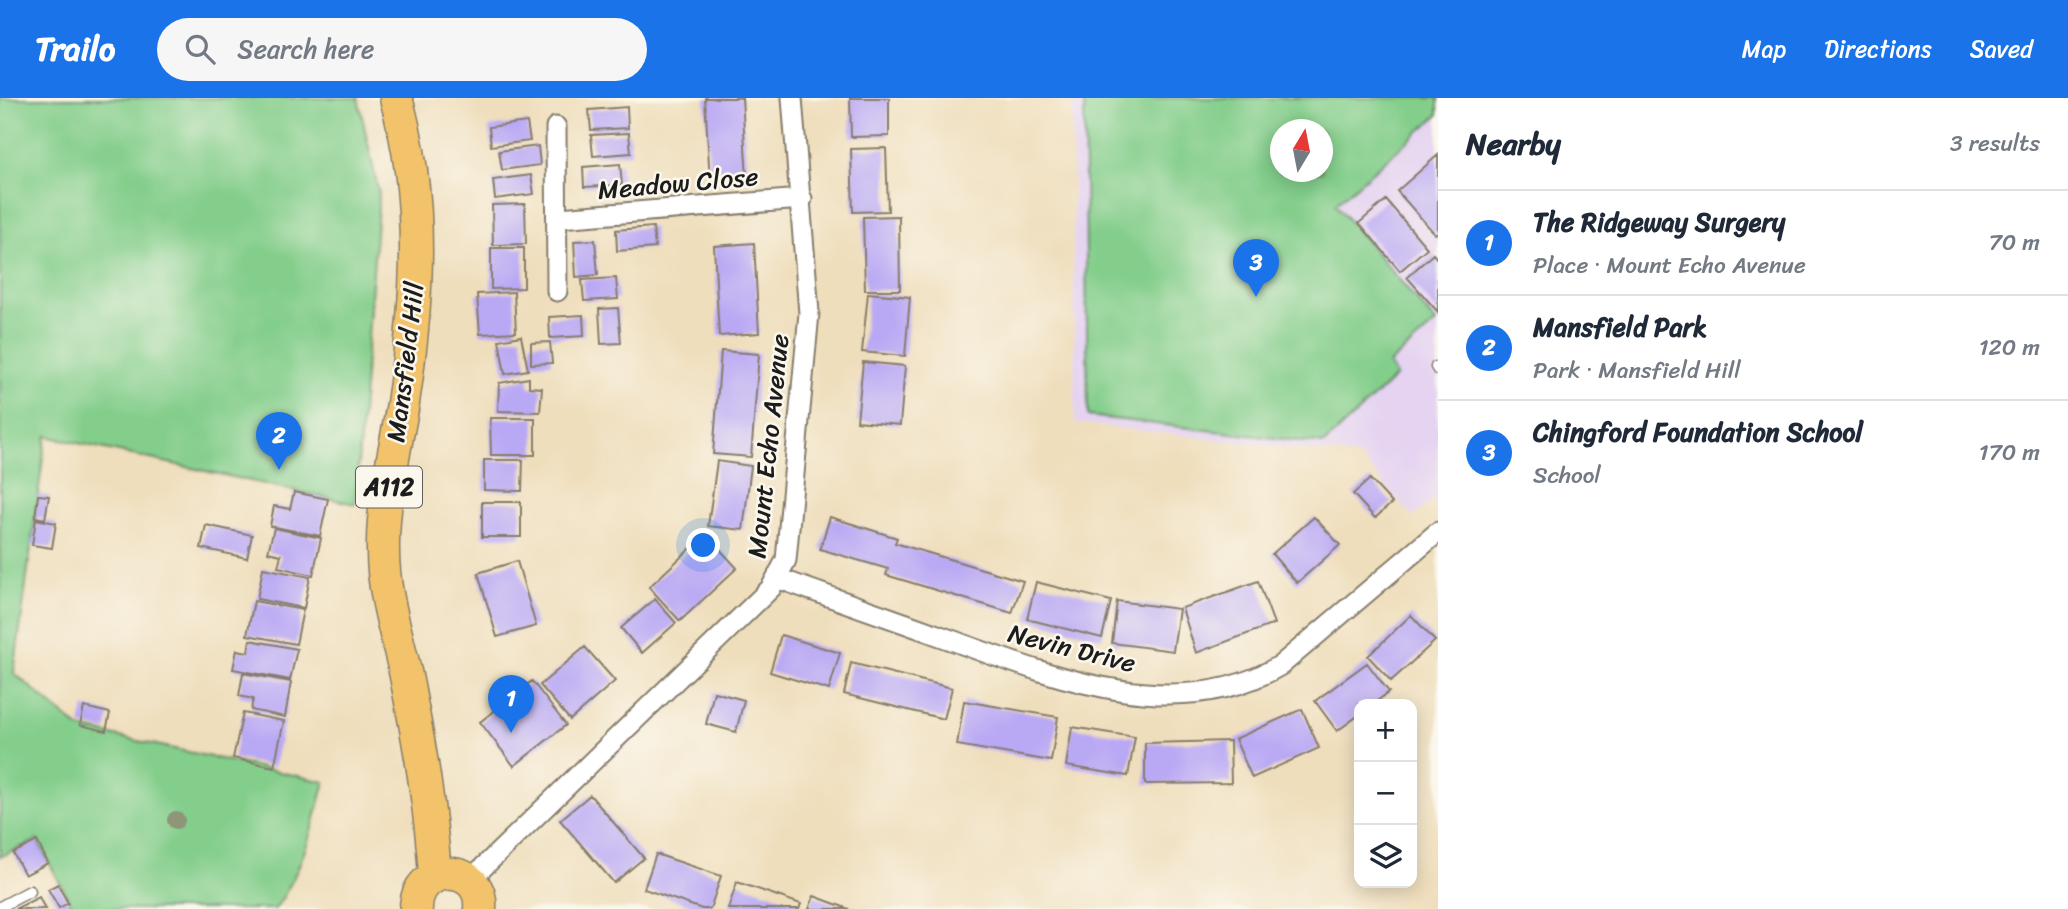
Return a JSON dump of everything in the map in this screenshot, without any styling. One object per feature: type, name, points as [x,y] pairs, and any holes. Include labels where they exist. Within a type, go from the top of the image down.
[{"type":"main road","name":"Mansfield Hill","points":[[396,98],[412,167],[416,206],[415,286],[403,400],[385,515],[384,584],[418,742],[435,876]]},
{"type":"main road","points":[[416,909],[422,885],[435,876],[450,873],[475,895]]},
{"type":"street","name":"Mount Echo Avenue","points":[[475,895],[771,588],[786,560],[809,313],[792,98]]},
{"type":"street","name":"Meadow Close","points":[[556,127],[558,291]]},
{"type":"street","name":"Meadow Close","points":[[559,218],[802,199]]},
{"type":"street","name":"Nevin Drive","points":[[777,578],[1043,673],[1108,689],[1189,693],[1222,690],[1257,680],[1281,665],[1438,531]]},
{"type":"lane","points":[[0,907],[30,891]]},
{"type":"shaded area","points":[[1072,98],[1438,98],[1438,495],[1413,517],[1359,456],[1075,423]]},
{"type":"green space","points":[[0,98],[358,98],[379,194],[355,504],[46,436],[14,673],[79,728],[325,782],[300,864],[275,909],[74,909],[37,840],[0,857]]},
{"type":"green space","points":[[1084,98],[1438,98],[1438,115],[1335,204],[1436,323],[1389,364],[1396,376],[1324,444],[1088,416]]},
{"type":"building","points":[[705,98],[742,98],[747,179],[710,182]]},
{"type":"building","points":[[850,98],[889,98],[889,136],[851,137]]},
{"type":"building","points":[[627,107],[628,128],[591,130],[589,110]]},
{"type":"building","points":[[527,122],[530,141],[491,146],[489,127]]},
{"type":"building","points":[[629,133],[631,153],[593,156],[591,135]]},
{"type":"building","points":[[538,146],[540,165],[502,170],[499,151]]},
{"type":"building","points":[[886,148],[888,211],[853,212],[851,149]]},
{"type":"building","points":[[1438,155],[1438,232],[1435,234],[1397,191]]},
{"type":"building","points":[[620,164],[622,185],[584,187],[583,167]]},
{"type":"building","points":[[531,175],[534,194],[495,199],[493,180]]},
{"type":"building","points":[[1386,200],[1427,248],[1400,271],[1359,223]]},
{"type":"building","points":[[525,204],[526,244],[493,245],[492,205]]},
{"type":"building","points":[[899,216],[900,290],[865,290],[863,217]]},
{"type":"building","points":[[653,227],[655,248],[617,251],[616,230]]},
{"type":"building","points":[[595,240],[598,275],[576,277],[574,241]]},
{"type":"building","points":[[754,243],[759,333],[719,336],[714,246]]},
{"type":"building","points":[[491,248],[524,248],[524,288],[491,289]]},
{"type":"building","points":[[1433,254],[1438,260],[1438,312],[1407,277]]},
{"type":"building","points":[[616,278],[618,299],[584,301],[582,280]]},
{"type":"building","points":[[514,292],[516,332],[480,334],[477,294]]},
{"type":"building","points":[[868,293],[910,297],[905,356],[862,352]]},
{"type":"building","points":[[618,308],[621,343],[601,344],[599,309]]},
{"type":"building","points":[[583,315],[584,336],[550,338],[549,317]]},
{"type":"building","points":[[521,336],[528,370],[505,374],[499,340]]},
{"type":"building","points":[[550,342],[552,363],[531,364],[531,343]]},
{"type":"building","points":[[721,351],[759,354],[751,457],[713,454]]},
{"type":"building","points":[[863,362],[905,366],[900,425],[857,421]]},
{"type":"building","points":[[529,378],[529,387],[542,388],[540,412],[498,411],[499,383]]},
{"type":"building","points":[[490,418],[535,418],[535,455],[491,455]]},
{"type":"building","points":[[484,460],[523,460],[522,491],[484,490]]},
{"type":"building","points":[[717,461],[751,466],[743,530],[708,526]]},
{"type":"building","points":[[1370,479],[1392,503],[1375,518],[1353,494]]},
{"type":"building","points":[[294,492],[328,499],[320,536],[270,526],[274,506],[290,509]]},
{"type":"building","points":[[38,495],[49,496],[45,519],[35,517]]},
{"type":"building","points":[[482,502],[521,502],[521,537],[482,537]]},
{"type":"building","points":[[830,517],[897,538],[895,543],[1023,581],[1012,613],[886,575],[888,569],[820,549]]},
{"type":"building","points":[[1314,517],[1340,545],[1297,583],[1272,554]]},
{"type":"building","points":[[36,519],[56,523],[52,548],[32,545]]},
{"type":"building","points":[[206,525],[252,535],[247,558],[201,548]]},
{"type":"building","points":[[274,528],[321,538],[313,575],[278,567],[281,555],[268,552]]},
{"type":"building","points":[[706,534],[737,568],[680,621],[649,587]]},
{"type":"building","points":[[517,561],[536,626],[497,637],[478,573]]},
{"type":"building","points":[[263,568],[310,577],[304,608],[257,599]]},
{"type":"building","points":[[1258,581],[1274,624],[1196,653],[1182,608]]},
{"type":"building","points":[[1036,582],[1111,601],[1102,638],[1027,619]]},
{"type":"building","points":[[655,599],[676,623],[642,653],[621,628]]},
{"type":"building","points":[[254,601],[303,610],[296,644],[247,635]]},
{"type":"building","points":[[1117,601],[1179,609],[1173,651],[1112,643]]},
{"type":"building","points":[[1411,615],[1435,641],[1391,681],[1368,656]]},
{"type":"building","points":[[781,635],[840,653],[829,690],[770,672]]},
{"type":"building","points":[[250,640],[297,649],[290,680],[233,669],[237,650],[248,652]]},
{"type":"building","points":[[585,647],[615,681],[570,720],[540,685]]},
{"type":"building","points":[[851,663],[952,688],[944,719],[844,694]]},
{"type":"building","points":[[1367,663],[1389,692],[1380,699],[1354,699],[1354,719],[1337,731],[1315,701]]},
{"type":"building","points":[[243,673],[291,682],[285,717],[251,710],[253,699],[239,696]]},
{"type":"building","points":[[532,681],[566,725],[514,766],[480,722]]},
{"type":"building","points":[[714,692],[744,700],[736,732],[706,724]]},
{"type":"building","points":[[964,701],[1058,717],[1051,761],[957,745]]},
{"type":"building","points":[[84,707],[110,713],[106,731],[80,725]]},
{"type":"building","points":[[1302,709],[1319,748],[1252,778],[1235,739]]},
{"type":"building","points":[[243,713],[284,721],[274,767],[233,758]]},
{"type":"building","points":[[1072,727],[1135,737],[1128,776],[1066,766]]},
{"type":"building","points":[[1230,741],[1231,783],[1145,784],[1145,743]]},
{"type":"building","points":[[590,795],[644,858],[614,883],[560,820]]},
{"type":"building","points":[[37,841],[48,863],[25,875],[13,853]]},
{"type":"building","points":[[656,854],[721,876],[710,909],[702,909],[644,889]]},
{"type":"building","points":[[737,882],[801,904],[799,909],[728,909]]},
{"type":"building","points":[[58,884],[68,903],[59,908],[48,889]]},
{"type":"building","points":[[814,896],[849,909],[809,909]]},
{"type":"building","points":[[39,897],[45,909],[15,909]]},
{"type":"place","name":"Chingford Foundation School","points":[[1256,297]]},
{"type":"place","name":"Mansfield Park","points":[[279,470]]},
{"type":"place","name":"The Ridgeway Surgery","points":[[511,733]]}]
